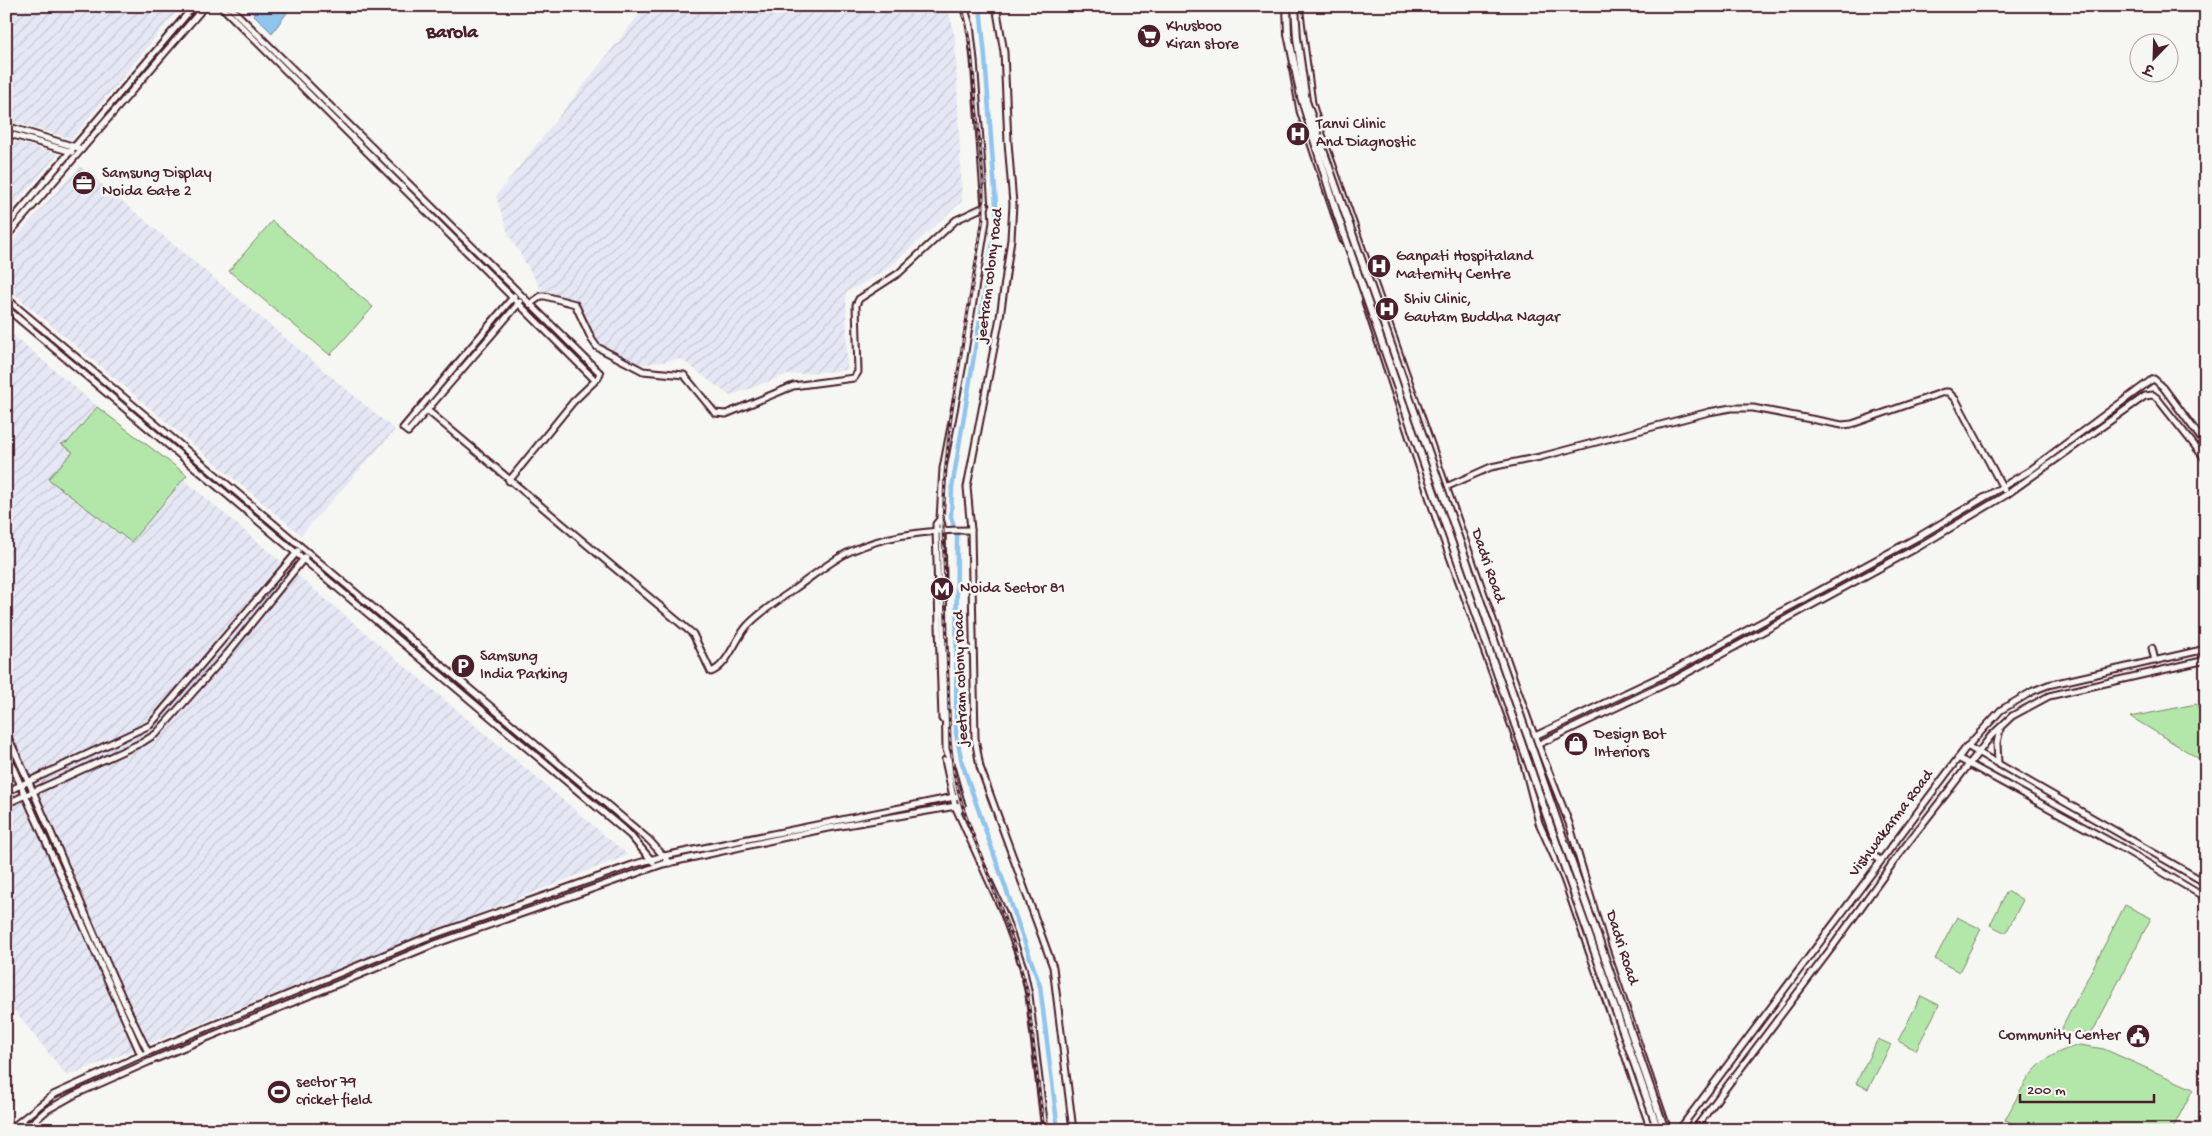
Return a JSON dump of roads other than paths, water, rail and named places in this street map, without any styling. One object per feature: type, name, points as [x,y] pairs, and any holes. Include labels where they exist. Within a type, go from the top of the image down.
[{"type":"main road","points":[[1286,6],[1288,34],[1301,97],[1337,214],[1564,868],[1658,1130]]},
{"type":"main road","points":[[1297,6],[1297,38],[1306,100],[1667,1130]]},
{"type":"street","points":[[6,227],[194,6]]},
{"type":"street","points":[[6,237],[135,90],[205,6]]},
{"type":"street","points":[[221,6],[596,380]]},
{"type":"street","points":[[229,6],[598,370],[599,375],[596,380],[573,402],[509,481]]},
{"type":"street","points":[[956,796],[946,749],[942,530],[940,519],[943,468],[984,247],[986,206],[973,51],[970,25],[964,6]]},
{"type":"street","name":"jeetram colony road","points":[[996,6],[1004,52],[1013,204],[1012,230],[1000,317],[967,487],[971,530],[973,710],[976,747],[980,766],[1053,968],[1073,1130]]},
{"type":"street","name":"Dadri Road","points":[[1286,6],[1288,46],[1302,120],[1316,154],[1328,199],[1358,280],[1438,524],[1520,749],[1539,823],[1567,886],[1651,1130]]},
{"type":"street","name":"Dadri Road","points":[[1297,6],[1312,103],[1537,745],[1569,823],[1605,946],[1624,996],[1667,1130]]},
{"type":"street","points":[[6,126],[72,149]]},
{"type":"street","points":[[6,133],[80,151]]},
{"type":"street","points":[[28,139],[30,133]]},
{"type":"street","points":[[530,304],[541,296],[545,296],[575,304],[597,347],[643,371],[684,375],[715,413],[726,414],[793,386],[854,378],[858,372],[856,305],[859,299],[896,275],[956,220],[986,206]]},
{"type":"street","points":[[518,292],[403,428],[408,432],[524,298]]},
{"type":"street","points":[[6,298],[134,408],[309,552],[649,840],[670,863]]},
{"type":"street","points":[[6,308],[630,835],[657,866]]},
{"type":"street","points":[[1516,740],[1534,736],[1642,686],[1918,537],[2000,484],[2154,379],[2163,387],[2206,445]]},
{"type":"street","points":[[1446,488],[1491,468],[1540,457],[1709,412],[1753,408],[1842,425],[1852,424],[1944,392],[1953,395],[2006,496]]},
{"type":"street","points":[[1520,749],[1537,745],[1674,680],[1920,546],[2006,496],[2150,394],[2157,398],[2206,460]]},
{"type":"street","points":[[427,410],[693,634],[711,672],[716,670],[735,647],[749,624],[778,600],[849,552],[880,541],[942,530],[971,530]]},
{"type":"street","points":[[940,519],[936,524],[936,531],[943,746],[959,807],[1003,912],[1023,967],[1029,995],[1045,1130]]},
{"type":"street","points":[[6,792],[150,725],[302,547]]},
{"type":"street","points":[[6,804],[143,742],[157,733],[227,654],[309,552]]},
{"type":"street","points":[[2152,648],[2156,661]]},
{"type":"street","name":"Vishwakarma Road","points":[[1679,1130],[1967,746],[2001,710],[2033,691],[2048,685],[2206,649]]},
{"type":"street","name":"Vishwakarma Road","points":[[1694,1130],[1969,764],[2000,728],[2017,713],[2049,696],[2206,660]]},
{"type":"street","points":[[1998,764],[1997,743],[2000,728]]},
{"type":"street","points":[[6,733],[35,792],[122,998],[148,1052]]},
{"type":"street","points":[[1967,746],[2206,883]]},
{"type":"street","points":[[6,752],[141,1055]]},
{"type":"street","points":[[1958,758],[2122,848],[2206,898]]},
{"type":"street","points":[[9,1130],[53,1095],[148,1052],[425,938],[652,859],[956,796]]},
{"type":"street","points":[[24,1130],[47,1110],[74,1095],[162,1057],[432,945],[657,866],[823,829],[959,807]]},
{"type":"street","points":[[1870,853],[1880,860]]},
{"type":"water","points":[[245,6],[292,6],[272,33]]},
{"type":"waterway","points":[[980,6],[997,218],[952,488],[951,517],[957,535],[956,733],[962,763],[1040,986],[1058,1130]]},
{"type":"railway","points":[[962,6],[971,49],[983,180],[983,218],[951,416],[945,474],[943,527],[950,740],[954,774],[963,808],[1013,941],[1027,990],[1044,1130]]},
{"type":"place","name":"Khusboo Kiran store","points":[[1149,36]]},
{"type":"place","name":"Tanvi Clinic And Diagnostic","points":[[1298,134]]},
{"type":"place","name":"Samsung Display Noida Gate 2","points":[[84,183]]},
{"type":"place","name":"Ganpati Hospitaland Maternity Centre","points":[[1379,266]]},
{"type":"place","name":"Shiv Clinic, Gautam Buddha Nagar","points":[[1387,309]]},
{"type":"place","name":"Noida Sector 81","points":[[942,589]]},
{"type":"place","name":"Samsung India Parking","points":[[463,666]]},
{"type":"place","name":"Design Bot Interiors","points":[[1576,744]]},
{"type":"place","name":"Community Center","points":[[2138,1036]]},
{"type":"place","name":"sector 79 cricket field","points":[[279,1092]]},
{"type":"district","name":"Barola","points":[[452,33]]}]
